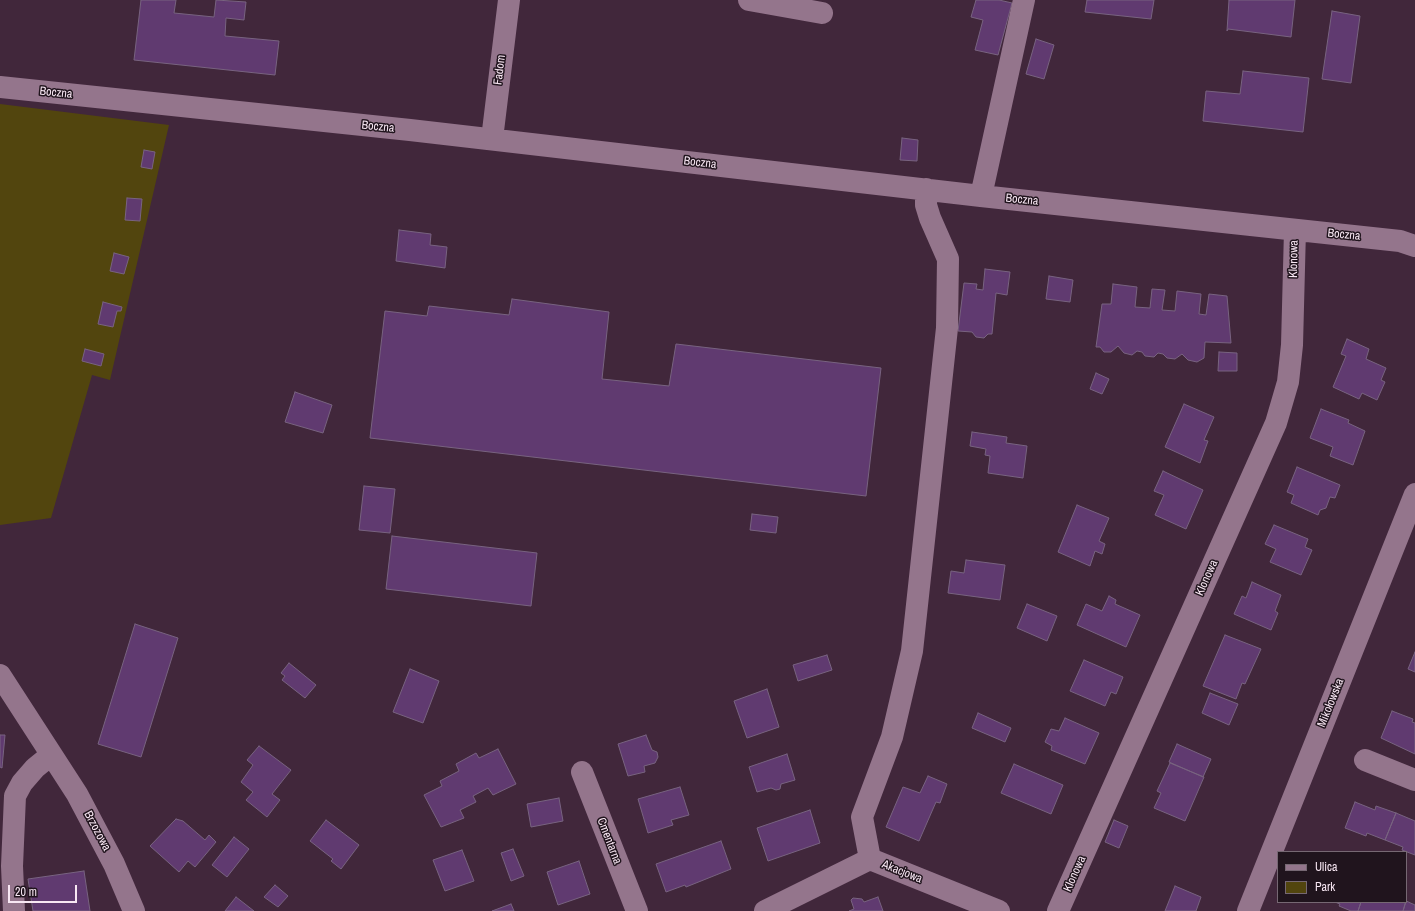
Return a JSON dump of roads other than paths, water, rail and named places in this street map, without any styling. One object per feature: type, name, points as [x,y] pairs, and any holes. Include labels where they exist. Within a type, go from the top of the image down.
[{"type":"street","name":"Fadom","points":[[492,139],[509,0]]},
{"type":"street","points":[[749,0],[822,13]]},
{"type":"street","points":[[981,196],[1024,0]]},
{"type":"street","name":"Boczna","points":[[0,87],[492,139],[981,196],[1410,242]]},
{"type":"street","points":[[870,860],[862,817],[892,737],[912,651],[946,328],[948,259],[930,218],[926,204],[926,189]]},
{"type":"street","name":"Klonowa","points":[[1058,911],[1276,423],[1288,382],[1292,345],[1295,230]]},
{"type":"street","name":"Mikołowska","points":[[1248,911],[1415,494]]},
{"type":"street","name":"Brzozowa","points":[[0,674],[77,794],[98,830],[119,873],[134,911]]},
{"type":"street","points":[[14,911],[12,866],[15,796],[22,783],[51,755]]},
{"type":"street","points":[[1365,760],[1415,780]]},
{"type":"street","name":"Cmentarna","points":[[582,772],[637,911]]},
{"type":"street","name":"Akacjowa","points":[[765,911],[870,860],[999,911]]}]
